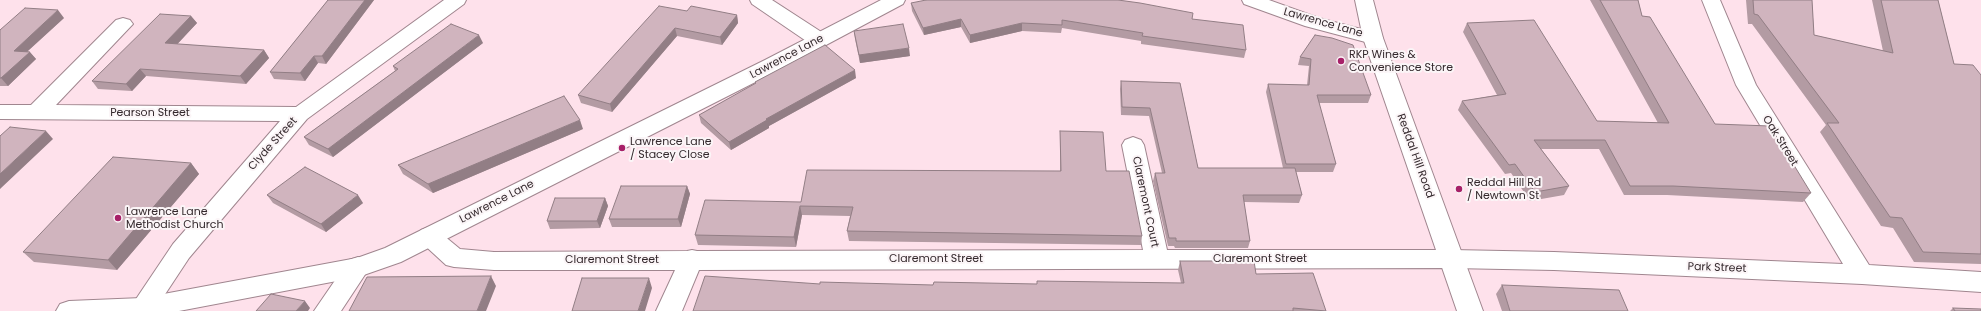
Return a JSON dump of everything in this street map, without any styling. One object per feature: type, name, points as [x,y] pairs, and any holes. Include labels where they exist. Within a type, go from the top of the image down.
[{"type":"street","name":"Clyde Street","points":[[142,308],[181,251],[300,114],[457,0]]},
{"type":"street","points":[[759,0],[819,40]]},
{"type":"street","name":"Lawrence Lane","points":[[69,311],[142,308],[358,267],[393,256],[428,236],[896,0]]},
{"type":"street","name":"Lawrence Lane","points":[[1251,0],[1312,22],[1373,38]]},
{"type":"street","name":"Reddal Hill Road","points":[[1364,0],[1373,38],[1470,311]]},
{"type":"street","name":"Oak Street","points":[[1711,0],[1746,85],[1862,274]]},
{"type":"street","points":[[36,113],[123,24]]},
{"type":"street","name":"Pearson Street","points":[[0,112],[300,114]]},
{"type":"street","name":"Claremont Court","points":[[1133,145],[1157,259]]},
{"type":"street","name":"Claremont Street","points":[[428,236],[454,258],[494,261],[692,259],[1452,259]]},
{"type":"street","points":[[669,311],[692,259]]},
{"type":"street","name":"Park Street","points":[[1452,259],[1554,261],[1862,274],[1981,282]]},
{"type":"street","points":[[327,311],[358,267]]},
{"type":"building","points":[[328,0],[365,0],[322,56],[314,56],[300,73],[270,72]]},
{"type":"building","points":[[926,0],[1118,0],[1140,3],[1193,13],[1192,19],[1243,25],[1246,50],[1142,36],[1143,33],[1062,20],[1062,25],[1022,23],[970,35],[961,19],[923,28],[911,3]]},
{"type":"building","points":[[1600,0],[1638,0],[1642,16],[1650,17],[1715,124],[1770,126],[1811,193],[1673,186],[1630,186],[1605,140],[1534,140],[1569,186],[1535,192],[1515,164],[1509,165],[1462,101],[1506,94],[1467,23],[1534,20],[1597,121],[1669,123]]},
{"type":"building","points":[[1753,0],[1812,0],[1814,35],[1893,53],[1881,0],[1938,0],[1954,64],[1973,65],[1981,75],[1981,254],[1923,252],[1902,218],[1890,217],[1827,123],[1839,123],[1758,15],[1754,14]]},
{"type":"building","points":[[659,6],[687,11],[691,6],[737,15],[720,37],[675,28],[610,104],[578,95]]},
{"type":"building","points":[[25,8],[58,10],[14,51],[30,52],[0,78],[0,30]]},
{"type":"building","points":[[160,14],[191,16],[165,43],[264,50],[240,76],[140,69],[126,84],[92,81]]},
{"type":"building","points":[[451,24],[479,35],[328,149],[304,137],[398,69],[393,66]]},
{"type":"building","points":[[903,24],[909,48],[859,55],[854,31]]},
{"type":"building","points":[[1315,35],[1332,38],[1353,45],[1371,95],[1317,95],[1336,164],[1286,164],[1268,84],[1309,85],[1311,59],[1300,57]]},
{"type":"building","points":[[825,45],[855,70],[766,119],[767,120],[729,142],[699,115],[756,83],[755,82]]},
{"type":"building","points":[[1121,81],[1180,83],[1198,168],[1295,168],[1302,195],[1243,195],[1250,241],[1176,241],[1176,238],[1169,238],[1155,173],[1165,173],[1150,108],[1122,107]]},
{"type":"building","points":[[564,96],[580,120],[428,184],[398,165]]},
{"type":"building","points":[[10,127],[46,131],[0,174],[0,136]]},
{"type":"building","points":[[1060,131],[1103,132],[1106,171],[1129,171],[1142,236],[847,231],[853,207],[800,206],[794,237],[695,235],[705,200],[801,202],[807,170],[1061,171]]},
{"type":"building","name":"Lawrence Lane Methodist Church","points":[[113,157],[191,163],[108,260],[23,252]]},
{"type":"building","points":[[305,167],[358,195],[321,224],[267,195]]},
{"type":"building","points":[[621,186],[687,186],[678,219],[609,219]]},
{"type":"building","points":[[555,198],[605,198],[597,221],[547,221]]},
{"type":"building","points":[[1180,261],[1254,261],[1256,274],[1313,273],[1326,311],[1293,308],[1293,311],[693,311],[705,276],[820,284],[820,282],[933,285],[934,282],[1037,284],[1037,281],[1184,283]]},
{"type":"building","points":[[491,276],[477,311],[349,311],[367,277]]},
{"type":"building","points":[[582,278],[649,278],[638,311],[572,311]]},
{"type":"building","points":[[1502,285],[1619,290],[1628,311],[1510,311]]},
{"type":"building","points":[[271,294],[305,301],[296,311],[256,311]]},
{"type":"building","points":[[1953,308],[1981,309],[1981,311],[1955,311]]},
{"type":"place","name":"RKP Wines & Convenience Store","points":[[1341,61]]},
{"type":"place","name":"Lawrence Lane / Stacey Close","points":[[622,148]]},
{"type":"place","name":"Reddal Hill Rd / Newtown St","points":[[1459,189]]},
{"type":"place","name":"Lawrence Lane Methodist Church","points":[[118,218]]}]
